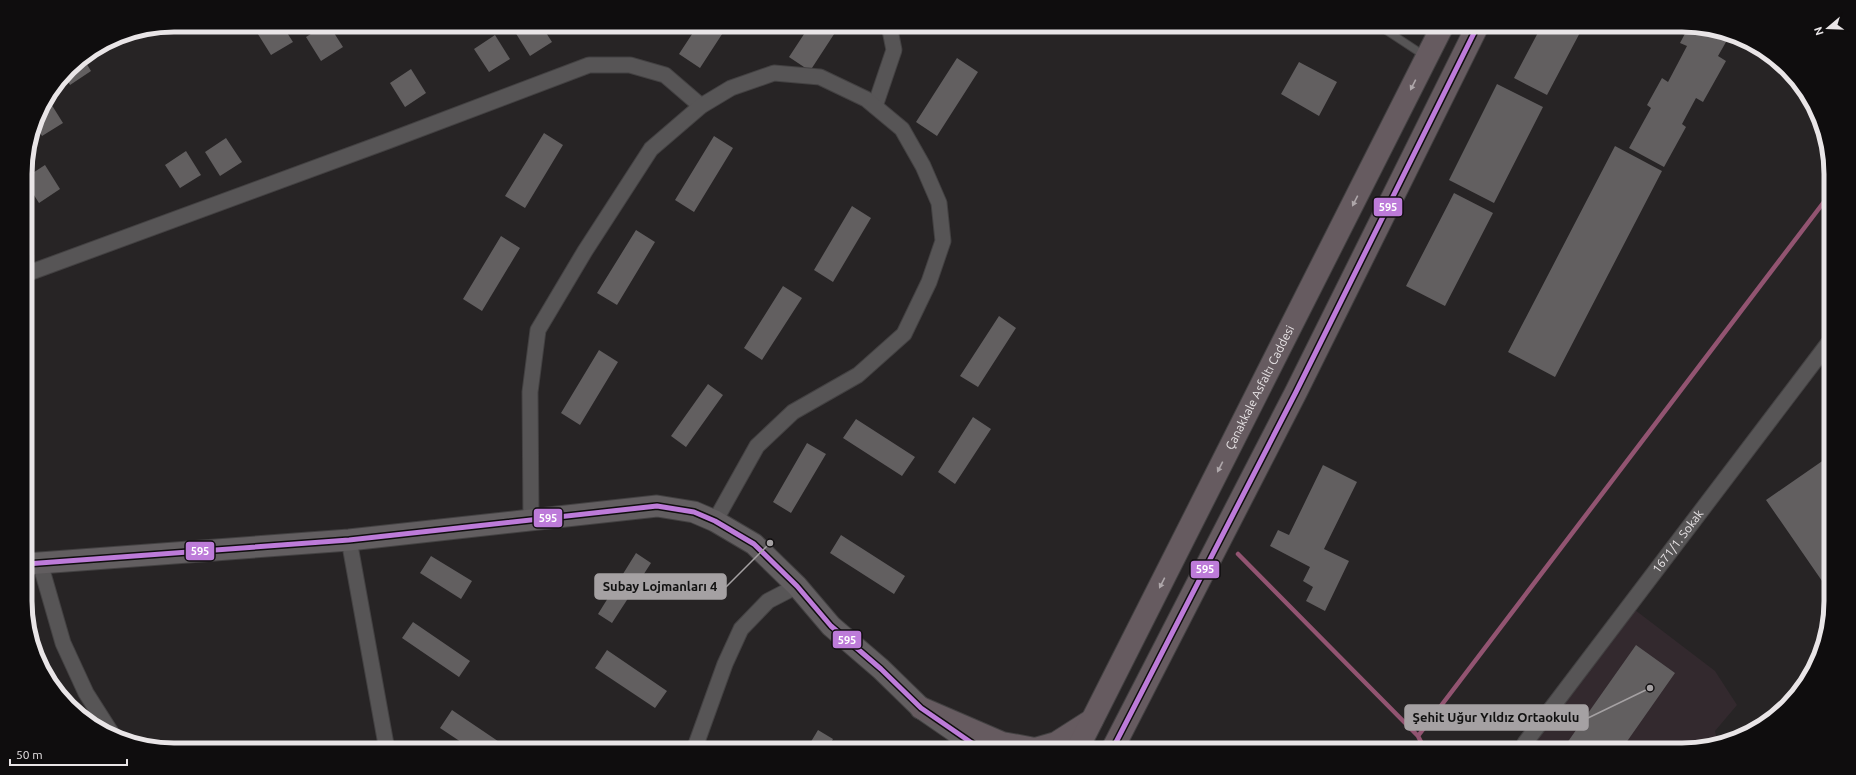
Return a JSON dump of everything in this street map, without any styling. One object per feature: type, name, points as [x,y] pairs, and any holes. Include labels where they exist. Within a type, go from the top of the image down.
[{"type":"highway","name":"Çanakkale Asfaltı Caddesi","points":[[1081,743],[1440,32]]},
{"type":"highway","points":[[1116,743],[1296,392],[1475,32]]},
{"type":"highway","points":[[921,708],[1002,743]]},
{"type":"highway","points":[[1056,743],[1093,719]]},
{"type":"street","points":[[875,106],[894,50],[890,32]]},
{"type":"street","points":[[32,272],[388,141],[589,65],[630,65],[664,75],[701,106]]},
{"type":"street","points":[[531,518],[530,392],[538,330],[585,251],[651,149],[701,106],[731,88],[774,73],[820,78],[866,98],[902,129],[923,166],[939,203],[943,241],[929,282],[904,334],[858,375],[793,412],[757,446],[715,521]]},
{"type":"street","name":"1671/1. Sokak","points":[[1525,743],[1824,349]]},
{"type":"street","points":[[107,726],[86,693],[64,644],[33,563],[349,540],[531,518],[656,506],[694,512],[715,521],[754,544],[797,586],[831,626],[881,669],[921,708],[972,743]]},
{"type":"street","points":[[349,540],[386,743]]},
{"type":"street","points":[[697,743],[725,664],[741,629],[768,601],[797,586]]},
{"type":"lane","points":[[1388,32],[1427,58]]},
{"type":"shaded area","points":[[1635,610],[1715,671],[1737,705],[1715,731],[1717,739],[1700,742],[1533,743]]},
{"type":"building","points":[[257,32],[287,32],[293,42],[271,55]]},
{"type":"building","points":[[314,32],[333,32],[343,47],[321,61],[306,37]]},
{"type":"building","points":[[515,32],[546,32],[552,42],[530,56]]},
{"type":"building","points":[[693,32],[723,32],[700,68],[679,54]]},
{"type":"building","points":[[805,32],[835,32],[810,71],[789,57]]},
{"type":"building","points":[[1538,32],[1580,32],[1547,95],[1514,78]]},
{"type":"building","points":[[1686,32],[1700,33],[1727,40],[1718,56],[1726,61],[1703,102],[1696,98],[1682,124],[1686,127],[1664,167],[1629,148],[1651,108],[1647,105],[1662,78],[1668,82],[1687,46],[1680,43]]},
{"type":"building","points":[[495,35],[510,59],[489,72],[474,49]]},
{"type":"building","points":[[957,58],[978,72],[937,136],[916,122]]},
{"type":"building","points":[[1299,62],[1337,82],[1319,116],[1281,94]]},
{"type":"building","points":[[86,63],[91,71],[70,85],[67,80]]},
{"type":"building","points":[[411,69],[426,93],[405,107],[390,83]]},
{"type":"building","points":[[1497,84],[1543,107],[1494,203],[1449,180]]},
{"type":"building","points":[[51,103],[63,123],[42,136],[39,131]]},
{"type":"building","points":[[544,133],[563,145],[525,208],[505,196]]},
{"type":"building","points":[[714,136],[733,148],[694,212],[675,200]]},
{"type":"building","points":[[226,138],[242,162],[220,176],[205,152]]},
{"type":"building","points":[[1615,146],[1662,171],[1555,377],[1508,352]]},
{"type":"building","points":[[186,151],[201,175],[180,188],[165,165]]},
{"type":"building","points":[[45,165],[60,189],[39,203],[32,192],[32,173]]},
{"type":"building","points":[[1454,193],[1493,213],[1445,306],[1406,286]]},
{"type":"building","points":[[852,206],[871,218],[833,282],[814,270]]},
{"type":"building","points":[[636,230],[655,242],[617,305],[597,293]]},
{"type":"building","points":[[501,236],[520,248],[482,311],[463,299]]},
{"type":"building","points":[[783,286],[802,298],[762,360],[744,348]]},
{"type":"building","points":[[999,316],[1016,328],[978,387],[960,376]]},
{"type":"building","points":[[599,350],[618,362],[580,425],[561,413]]},
{"type":"building","points":[[708,384],[723,395],[686,447],[671,436]]},
{"type":"building","points":[[973,417],[991,429],[955,484],[938,472]]},
{"type":"building","points":[[856,419],[915,457],[902,476],[843,438]]},
{"type":"building","points":[[807,443],[826,454],[791,513],[773,502]]},
{"type":"building","points":[[1824,460],[1824,584],[1766,500]]},
{"type":"building","points":[[1323,465],[1357,482],[1324,549],[1349,561],[1325,611],[1306,601],[1313,587],[1303,581],[1310,567],[1270,546],[1278,530],[1289,535]]},
{"type":"building","points":[[841,535],[905,576],[894,594],[830,553]]},
{"type":"building","points":[[636,553],[651,563],[612,623],[598,614]]},
{"type":"building","points":[[431,556],[472,581],[461,599],[420,573]]},
{"type":"building","points":[[413,622],[470,661],[459,677],[402,638]]},
{"type":"building","points":[[1636,645],[1675,673],[1626,743],[1567,743]]},
{"type":"building","points":[[607,650],[667,691],[655,708],[595,668]]},
{"type":"building","points":[[452,710],[501,743],[462,743],[440,728]]},
{"type":"building","points":[[818,730],[833,739],[831,743],[810,743]]},
{"type":"waterway","points":[[1422,743],[1418,736],[1824,202]]},
{"type":"waterway","points":[[1238,554],[1418,736]]},
{"type":"transit line","name":"595","points":[[1116,743],[1296,392],[1475,32]]},
{"type":"transit line","name":"595","points":[[32,564],[349,540],[657,506],[694,512],[715,521],[754,544],[797,586],[831,626],[881,669],[921,708],[972,743]]},
{"type":"place","name":"Subay Lojmanları 4","points":[[770,543]]},
{"type":"place","name":"Şehit Uğur Yıldız Ortaokulu","points":[[1650,688]]}]
